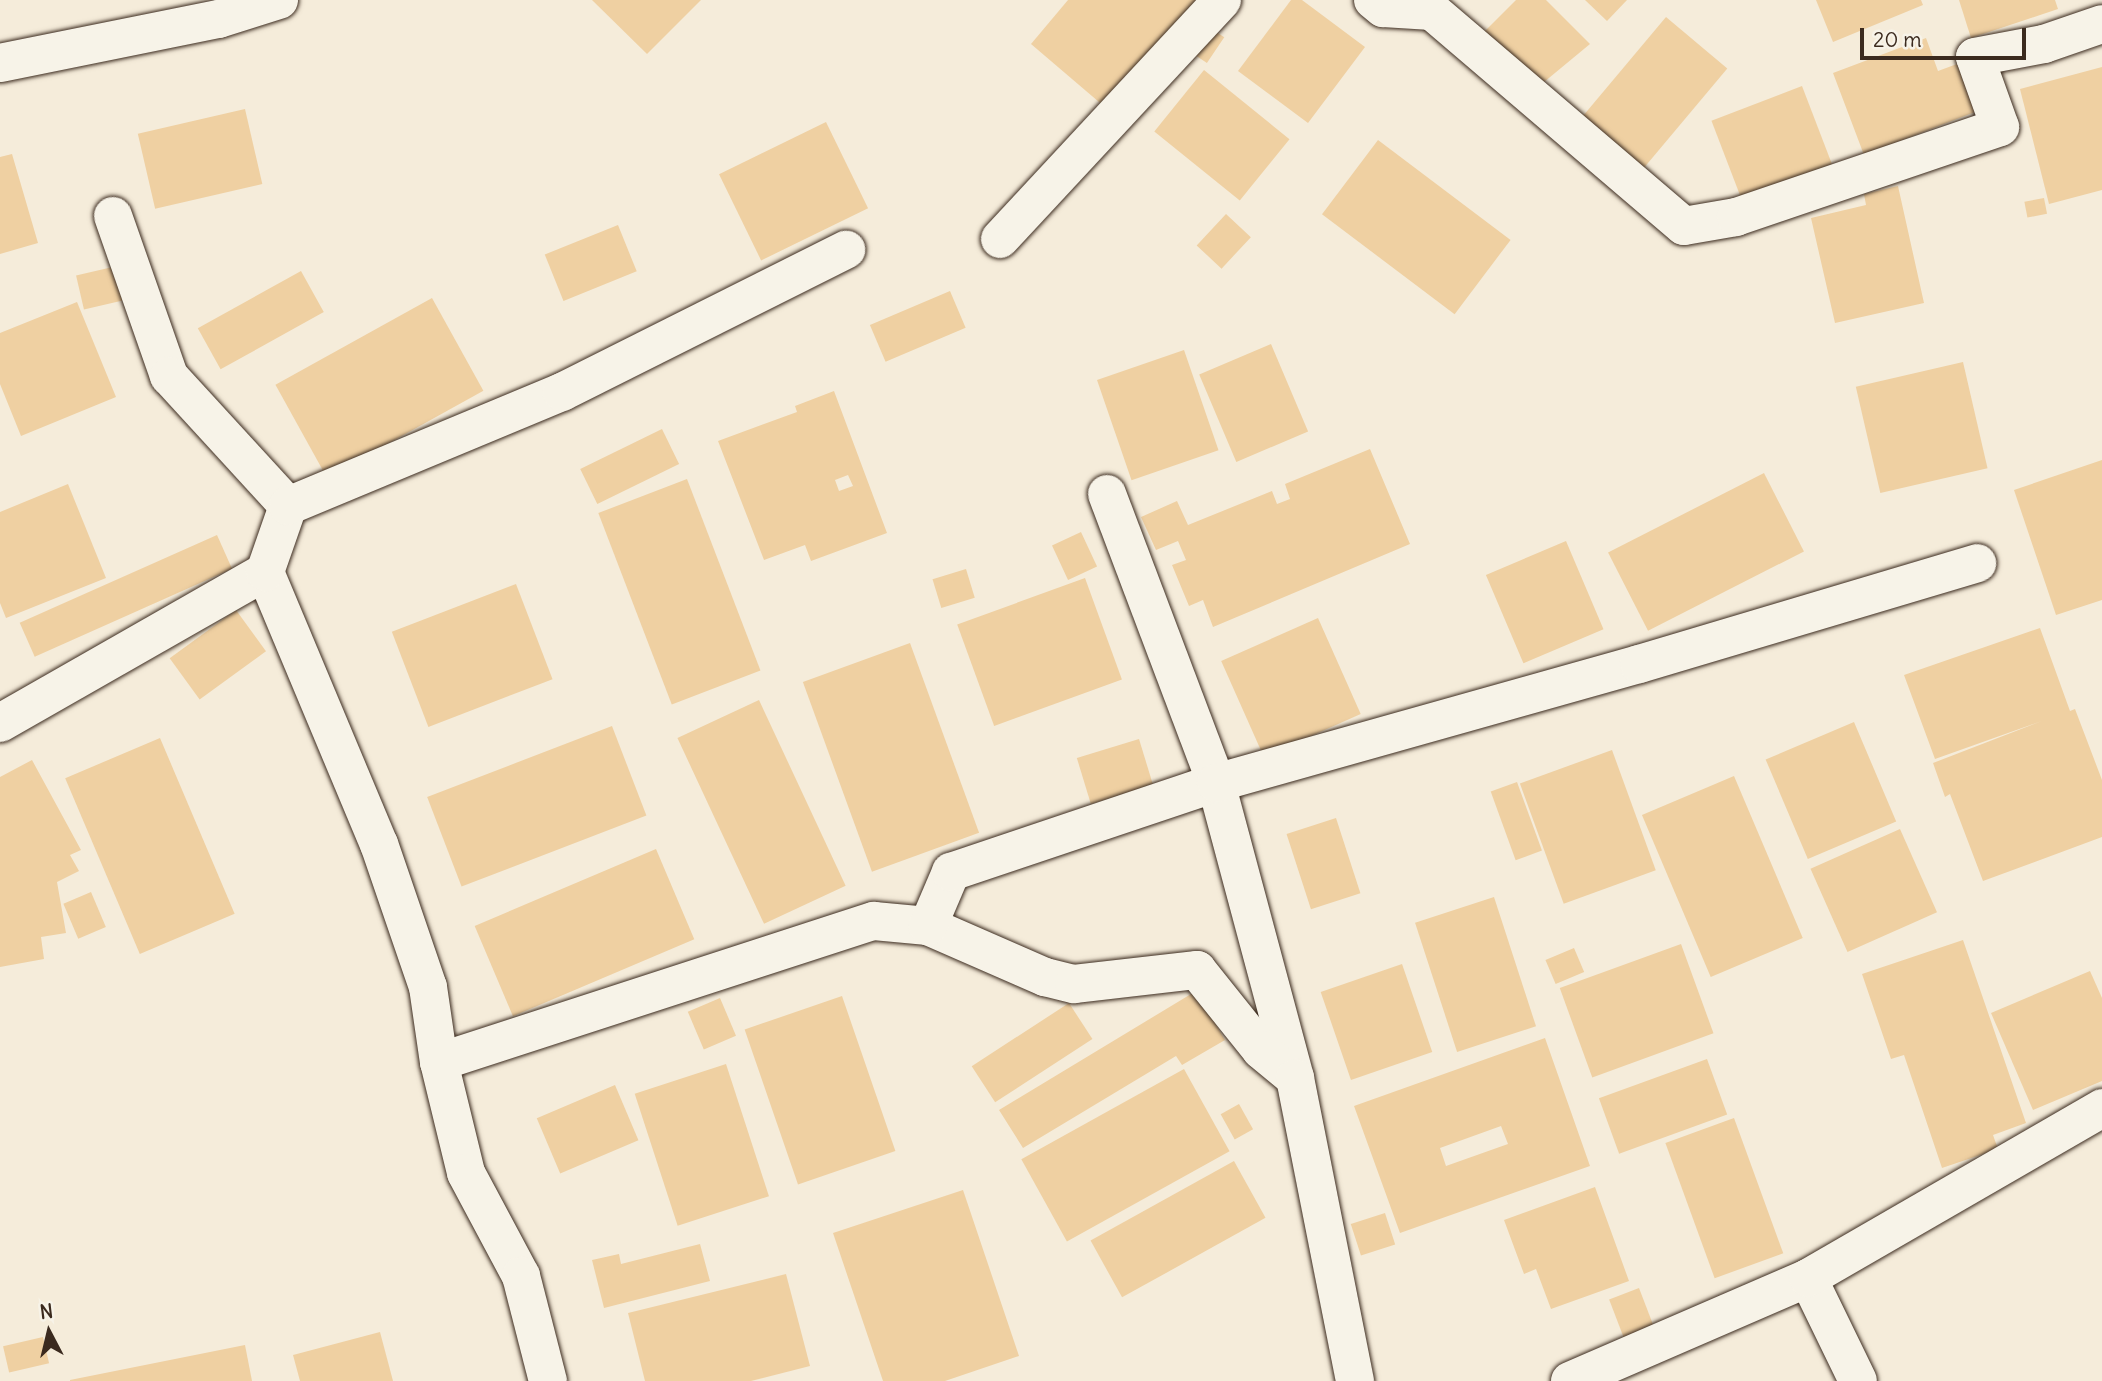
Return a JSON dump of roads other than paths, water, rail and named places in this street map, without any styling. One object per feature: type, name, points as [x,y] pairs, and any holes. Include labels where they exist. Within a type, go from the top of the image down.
[{"type":"street","points":[[0,64],[219,19],[279,0]]},
{"type":"street","points":[[1000,239],[1222,0]]},
{"type":"street","points":[[1373,0],[1383,8],[1432,11],[1684,226],[1736,217],[2000,127],[1975,57],[2044,44],[2102,24]]},
{"type":"street","points":[[113,216],[169,376],[288,506]]},
{"type":"street","points":[[0,723],[265,572],[288,506],[562,392],[846,250]]},
{"type":"street","points":[[1107,494],[1216,783],[1294,1078],[1355,1381]]},
{"type":"street","points":[[928,926],[951,872],[1216,783],[1639,664],[1977,563]]},
{"type":"street","points":[[265,572],[379,844],[428,987],[439,1062],[466,1173],[521,1276],[548,1381]]},
{"type":"street","points":[[439,1062],[874,920],[928,926],[1074,984],[1197,970],[1261,1050],[1294,1078]]},
{"type":"street","points":[[1570,1381],[1808,1278],[2102,1108]]},
{"type":"street","points":[[1808,1278],[1858,1381]]}]
